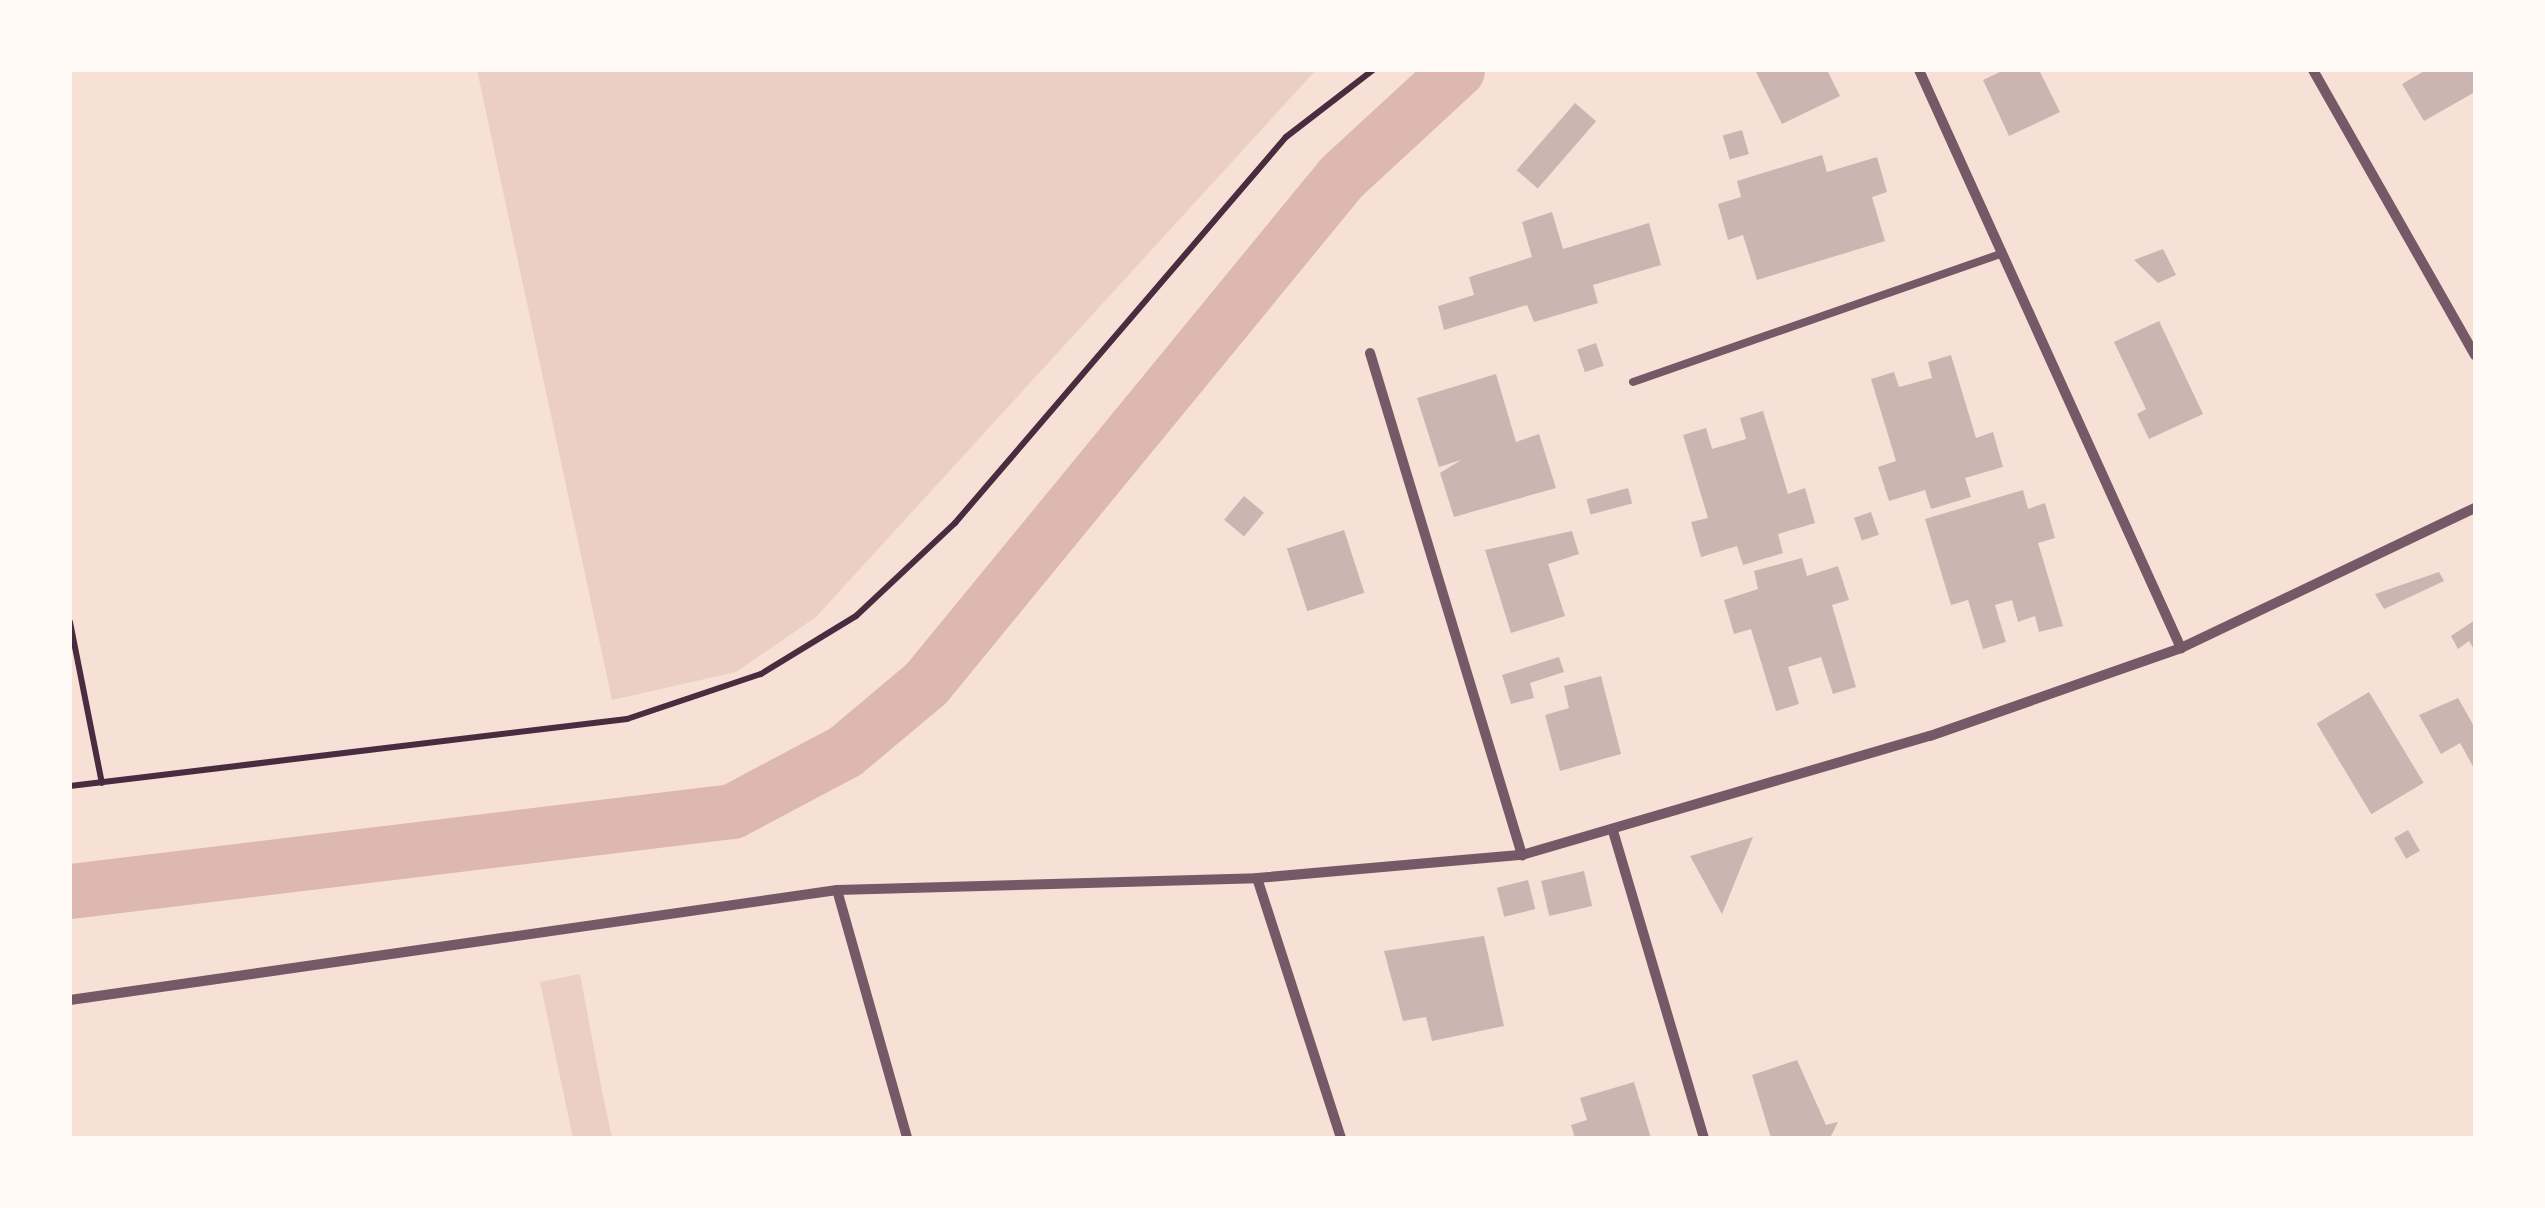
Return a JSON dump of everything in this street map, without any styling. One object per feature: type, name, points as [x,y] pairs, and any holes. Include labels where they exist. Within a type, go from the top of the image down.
[{"type":"street","points":[[1918,70],[1997,254],[2181,648]]},
{"type":"street","points":[[2313,70],[2475,354]]},
{"type":"street","points":[[1370,354],[1522,855]]},
{"type":"street","points":[[70,1000],[837,890],[1257,878],[1522,855],[1613,831],[2181,648],[2475,508]]},
{"type":"street","points":[[1613,831],[1704,1138]]},
{"type":"street","points":[[1257,878],[1341,1138]]},
{"type":"street","points":[[837,890],[907,1138]]},
{"type":"lane","points":[[1633,382],[1997,254]]},
{"type":"path","points":[[70,786],[626,719],[761,674],[856,616],[955,522],[1286,136],[1373,70]]},
{"type":"path","points":[[70,622],[102,783]]},
{"type":"shaded area","points":[[477,70],[1316,70],[816,617],[736,672],[612,700]]},
{"type":"shaded area","points":[[580,974],[612,1138],[573,1138],[540,982]]},
{"type":"building","points":[[1755,70],[1827,70],[1840,96],[1782,124]]},
{"type":"building","points":[[2004,70],[2039,70],[2060,112],[2009,136],[1983,80]]},
{"type":"building","points":[[2426,70],[2475,70],[2475,92],[2424,121],[2402,84]]},
{"type":"building","points":[[1575,103],[1596,121],[1538,189],[1517,170]]},
{"type":"building","points":[[1742,130],[1749,154],[1730,160],[1723,136]]},
{"type":"building","points":[[1822,155],[1827,172],[1877,157],[1887,192],[1872,197],[1885,241],[1757,280],[1743,235],[1728,240],[1718,204],[1741,197],[1737,181]]},
{"type":"building","points":[[1552,212],[1563,249],[1649,223],[1661,265],[1593,285],[1598,303],[1534,322],[1527,305],[1444,330],[1438,306],[1474,295],[1469,277],[1532,257],[1522,222]]},
{"type":"building","points":[[2163,249],[2176,275],[2158,283],[2134,260]]},
{"type":"building","points":[[2159,321],[2203,414],[2149,439],[2137,414],[2146,409],[2114,342]]},
{"type":"building","points":[[1596,343],[1604,366],[1585,372],[1577,350]]},
{"type":"building","points":[[1951,355],[1976,438],[1993,432],[2003,467],[1965,478],[1971,497],[1931,509],[1925,490],[1889,501],[1878,467],[1896,461],[1871,379],[1894,372],[1899,387],[1932,378],[1928,362]]},
{"type":"building","points":[[1496,374],[1516,442],[1539,434],[1556,488],[1454,517],[1440,473],[1461,460],[1439,467],[1417,398]]},
{"type":"building","points":[[1763,411],[1788,494],[1805,488],[1815,523],[1778,534],[1783,553],[1743,565],[1737,546],[1701,557],[1691,522],[1708,518],[1683,435],[1706,428],[1712,449],[1746,439],[1740,418]]},
{"type":"building","points":[[1628,488],[1632,503],[1591,515],[1586,499]]},
{"type":"building","points":[[2023,490],[2028,509],[2045,503],[2055,538],[2038,543],[2063,626],[2039,632],[2035,616],[2018,622],[2012,600],[1995,605],[2006,642],[1983,649],[1968,600],[1951,605],[1925,519]]},
{"type":"building","points":[[1244,496],[1264,513],[1244,536],[1224,520]]},
{"type":"building","points":[[1871,512],[1879,535],[1862,541],[1854,518]]},
{"type":"building","points":[[1344,530],[1364,593],[1307,611],[1287,549]]},
{"type":"building","points":[[1572,531],[1579,554],[1548,564],[1565,616],[1511,633],[1485,550]]},
{"type":"building","points":[[1802,558],[1807,576],[1838,566],[1849,600],[1832,605],[1856,687],[1833,694],[1821,657],[1788,667],[1799,704],[1776,711],[1751,629],[1734,634],[1724,600],[1758,589],[1754,571]]},
{"type":"building","points":[[2439,572],[2444,581],[2384,609],[2375,594]]},
{"type":"building","points":[[2475,620],[2475,651],[2469,641],[2458,649],[2451,636]]},
{"type":"building","points":[[1559,657],[1564,672],[1530,683],[1534,698],[1511,704],[1502,675]]},
{"type":"building","points":[[1601,676],[1621,754],[1560,771],[1545,715],[1569,708],[1564,686]]},
{"type":"building","points":[[2369,692],[2424,783],[2371,814],[2317,723]]},
{"type":"building","points":[[2458,698],[2475,728],[2475,770],[2460,743],[2441,754],[2419,715]]},
{"type":"building","points":[[2408,830],[2420,851],[2406,859],[2394,838]]},
{"type":"building","points":[[1753,837],[1722,914],[1690,856]]},
{"type":"building","points":[[1584,871],[1592,906],[1549,916],[1541,881]]},
{"type":"building","points":[[1528,880],[1535,909],[1504,917],[1497,888]]},
{"type":"building","points":[[1484,936],[1504,1026],[1432,1041],[1426,1017],[1403,1021],[1384,951]]},
{"type":"building","points":[[1797,1060],[1826,1125],[1838,1122],[1830,1138],[1771,1138],[1752,1075]]},
{"type":"building","points":[[1634,1082],[1651,1138],[1575,1138],[1571,1125],[1587,1120],[1580,1098]]},
{"type":"waterway","points":[[70,891],[732,811],[845,751],[926,683],[1341,177],[1457,70]]}]
